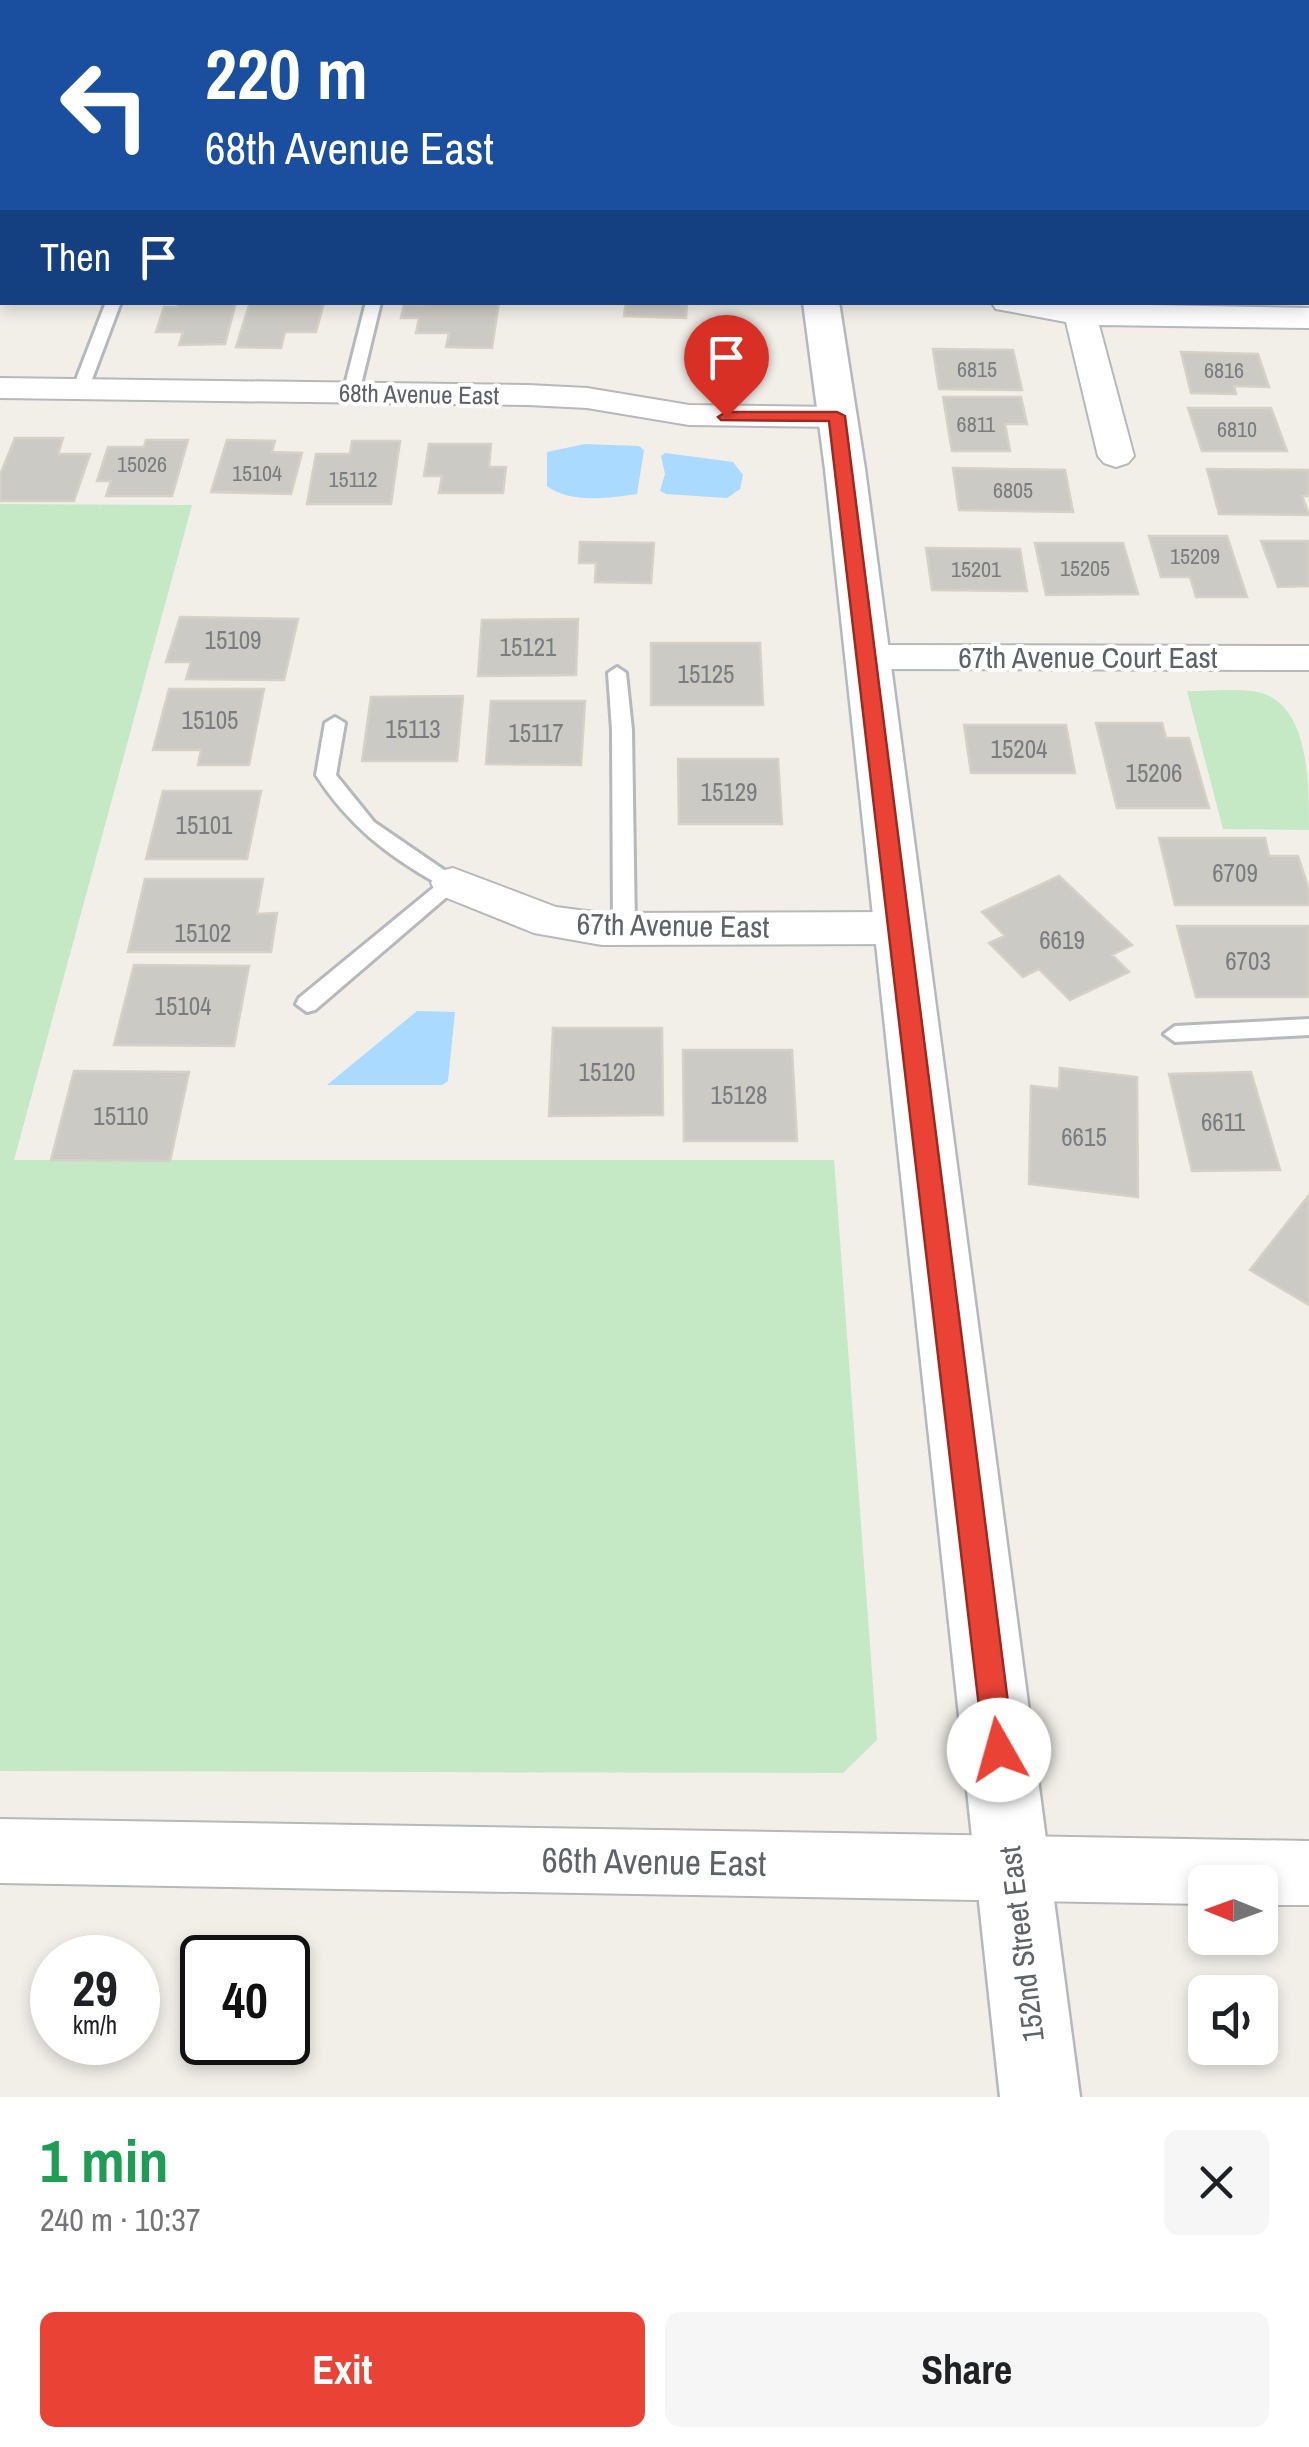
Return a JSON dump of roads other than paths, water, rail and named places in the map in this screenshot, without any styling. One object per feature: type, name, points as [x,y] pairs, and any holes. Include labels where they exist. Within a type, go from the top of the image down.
[{"type":"street","name":"152nd Street East","points":[[821,305],[868,657],[1040,2097]]},
{"type":"street","points":[[1025,305],[1080,314],[1309,318]]},
{"type":"street","points":[[1080,314],[1116,456]]},
{"type":"street","name":"68th Avenue East","points":[[0,388],[528,395],[586,398],[689,415],[837,416]]},
{"type":"street","name":"67th Avenue Court East","points":[[868,657],[1309,658]]},
{"type":"street","name":"67th Avenue East","points":[[453,882],[550,922],[624,928],[900,928]]},
{"type":"street","name":"66th Avenue East","points":[[0,1850],[1309,1872]]},
{"type":"lane","points":[[80,390],[113,305]]},
{"type":"lane","points":[[351,393],[373,305]]},
{"type":"lane","points":[[617,673],[622,730],[624,928]]},
{"type":"lane","points":[[307,1004],[453,882],[377,839],[348,811],[326,775],[336,722]]},
{"type":"lane","points":[[1175,1034],[1309,1027]]},
{"type":"water","points":[[585,444],[639,446],[644,450],[637,494],[579,497],[547,486],[547,452]]},
{"type":"water","points":[[665,453],[733,462],[743,475],[740,489],[727,498],[666,494],[660,491],[665,474],[661,456]]},
{"type":"water","points":[[417,1011],[455,1012],[448,1081],[442,1085],[327,1085]]}]
